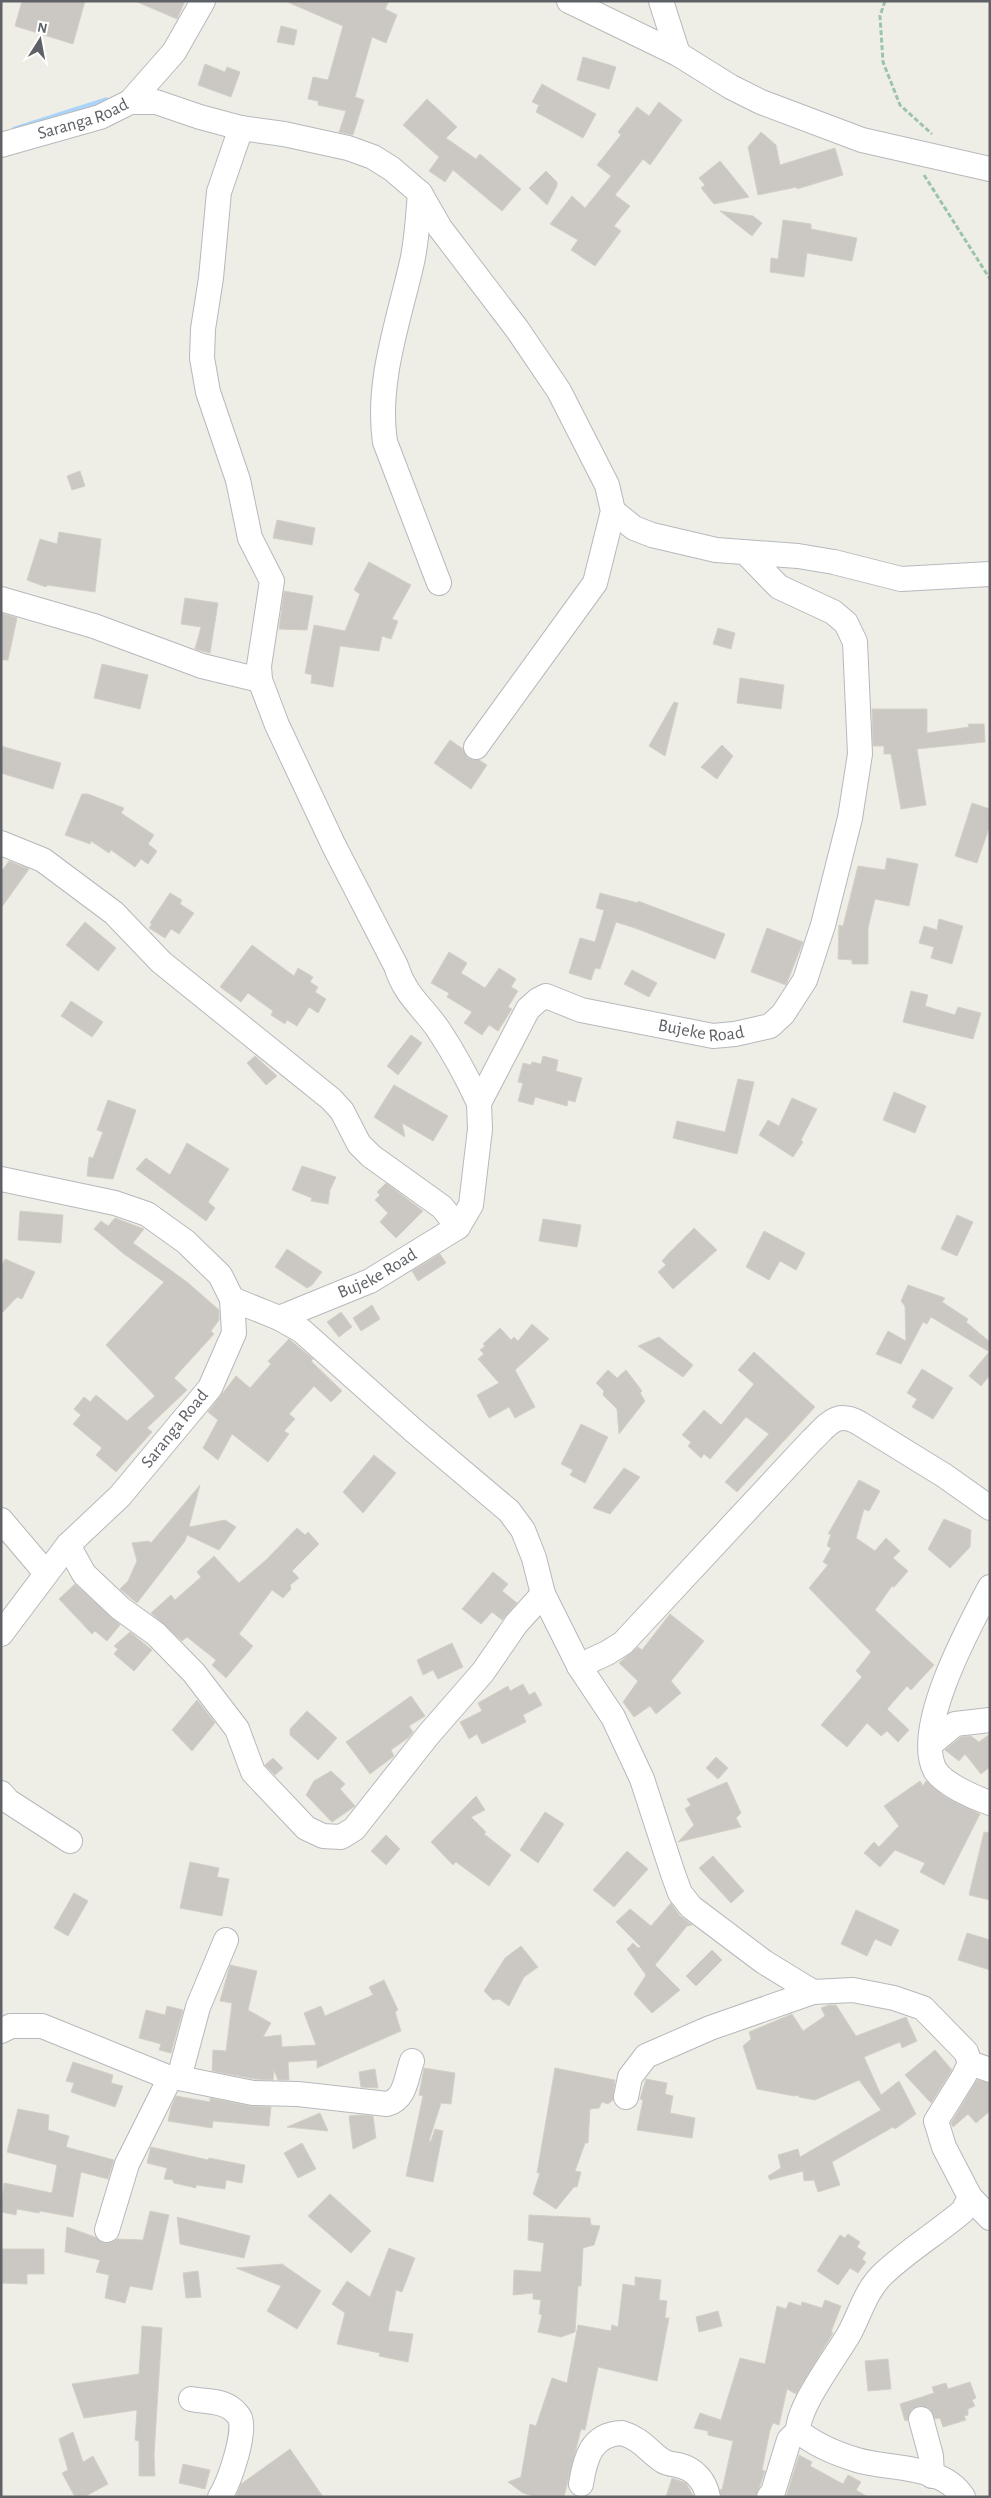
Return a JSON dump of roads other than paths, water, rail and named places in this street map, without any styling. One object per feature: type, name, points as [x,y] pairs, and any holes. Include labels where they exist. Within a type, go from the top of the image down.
[{"type":"street","name":"Saranga Road","points":[[1,145],[100,116],[130,102],[174,52],[203,1]]},
{"type":"street","points":[[569,1],[678,54],[731,87],[761,102],[862,140],[990,169]]},
{"type":"street","points":[[661,1],[678,54]]},
{"type":"street","points":[[130,102],[156,102],[241,128],[293,136],[348,148],[373,157],[392,169],[420,193],[440,228],[517,329],[559,391],[607,485],[613,511],[595,583],[476,747]]},
{"type":"street","points":[[241,128],[219,192],[211,278],[203,329],[202,358],[208,392],[238,480],[250,538],[272,581],[260,666],[260,680],[278,725],[334,846],[396,966],[402,984],[437,1028],[466,1074],[479,1103]]},
{"type":"street","points":[[420,193],[413,259],[390,353],[382,420],[385,442],[440,583]]},
{"type":"street","points":[[613,511],[634,528],[652,535],[716,550],[747,554],[798,556],[834,562],[901,579],[990,574]]},
{"type":"street","name":"Bujeke Road","points":[[279,1318],[370,1281],[458,1226],[471,1205],[480,1129],[479,1103],[528,1010],[538,1000],[546,996],[581,1010],[713,1036],[735,1034],[770,1026],[783,1014],[805,980],[823,924],[857,780],[860,754],[855,642],[846,623],[833,612],[779,587],[747,554]]},
{"type":"street","points":[[1,599],[94,626],[202,666],[260,680]]},
{"type":"street","points":[[1,843],[44,860],[114,913],[161,962],[331,1099],[342,1111],[359,1144],[371,1156],[442,1207],[458,1226]]},
{"type":"street","name":"Saranga Road","points":[[1,1179],[115,1203],[147,1214],[186,1242],[220,1275],[232,1300],[234,1333],[210,1388],[120,1496],[68,1545],[1,1634]]},
{"type":"street","points":[[232,1300],[279,1318],[302,1331],[413,1430],[510,1511],[523,1530],[534,1558],[543,1594],[579,1666],[612,1717],[642,1779],[680,1893],[691,1907],[764,1962],[813,1992]]},
{"type":"street","points":[[579,1666],[607,1653],[622,1643],[811,1441],[839,1417],[846,1416],[859,1423],[945,1476],[990,1508]]},
{"type":"street","points":[[1,1520],[46,1573]]},
{"type":"street","points":[[68,1545],[84,1574],[120,1608],[156,1634],[194,1673],[237,1729],[253,1772],[306,1828],[323,1836],[341,1837],[354,1829],[429,1734],[483,1672],[516,1624],[543,1594]]},
{"type":"street","points":[[990,1587],[952,1662],[938,1707],[931,1744],[932,1762],[938,1774],[972,1797],[990,1803]]},
{"type":"street","points":[[931,1744],[946,1729],[955,1724],[990,1720]]},
{"type":"street","points":[[1,1793],[8,1801],[70,1841]]},
{"type":"street","points":[[107,2230],[127,2164],[175,2078],[198,2007],[226,1940]]},
{"type":"street","points":[[626,2097],[630,2077],[646,2056],[727,2021],[813,1992],[853,1990],[914,2004],[923,2008],[980,2066],[964,2076],[936,2121],[944,2146],[970,2197],[990,2218]]},
{"type":"street","points":[[1,2031],[11,2026],[42,2026],[175,2078],[253,2093],[298,2094],[387,2104],[399,2097],[405,2086],[412,2061]]},
{"type":"street","points":[[769,2497],[773,2492],[789,2440],[798,2431],[802,2416],[850,2332],[865,2298],[881,2276],[963,2211],[970,2197]]},
{"type":"street","points":[[192,2399],[220,2402],[233,2410],[240,2418],[241,2429],[233,2466],[229,2480],[220,2497]]},
{"type":"street","points":[[921,2419],[931,2456],[932,2476]]},
{"type":"street","points":[[798,2431],[814,2442],[857,2460],[942,2479],[964,2497]]},
{"type":"street","points":[[581,2484],[585,2459],[592,2446],[600,2439],[622,2433],[644,2443],[667,2463],[684,2466],[693,2472],[706,2485],[708,2497]]},
{"type":"waterway","points":[[15,129],[106,100]]}]
